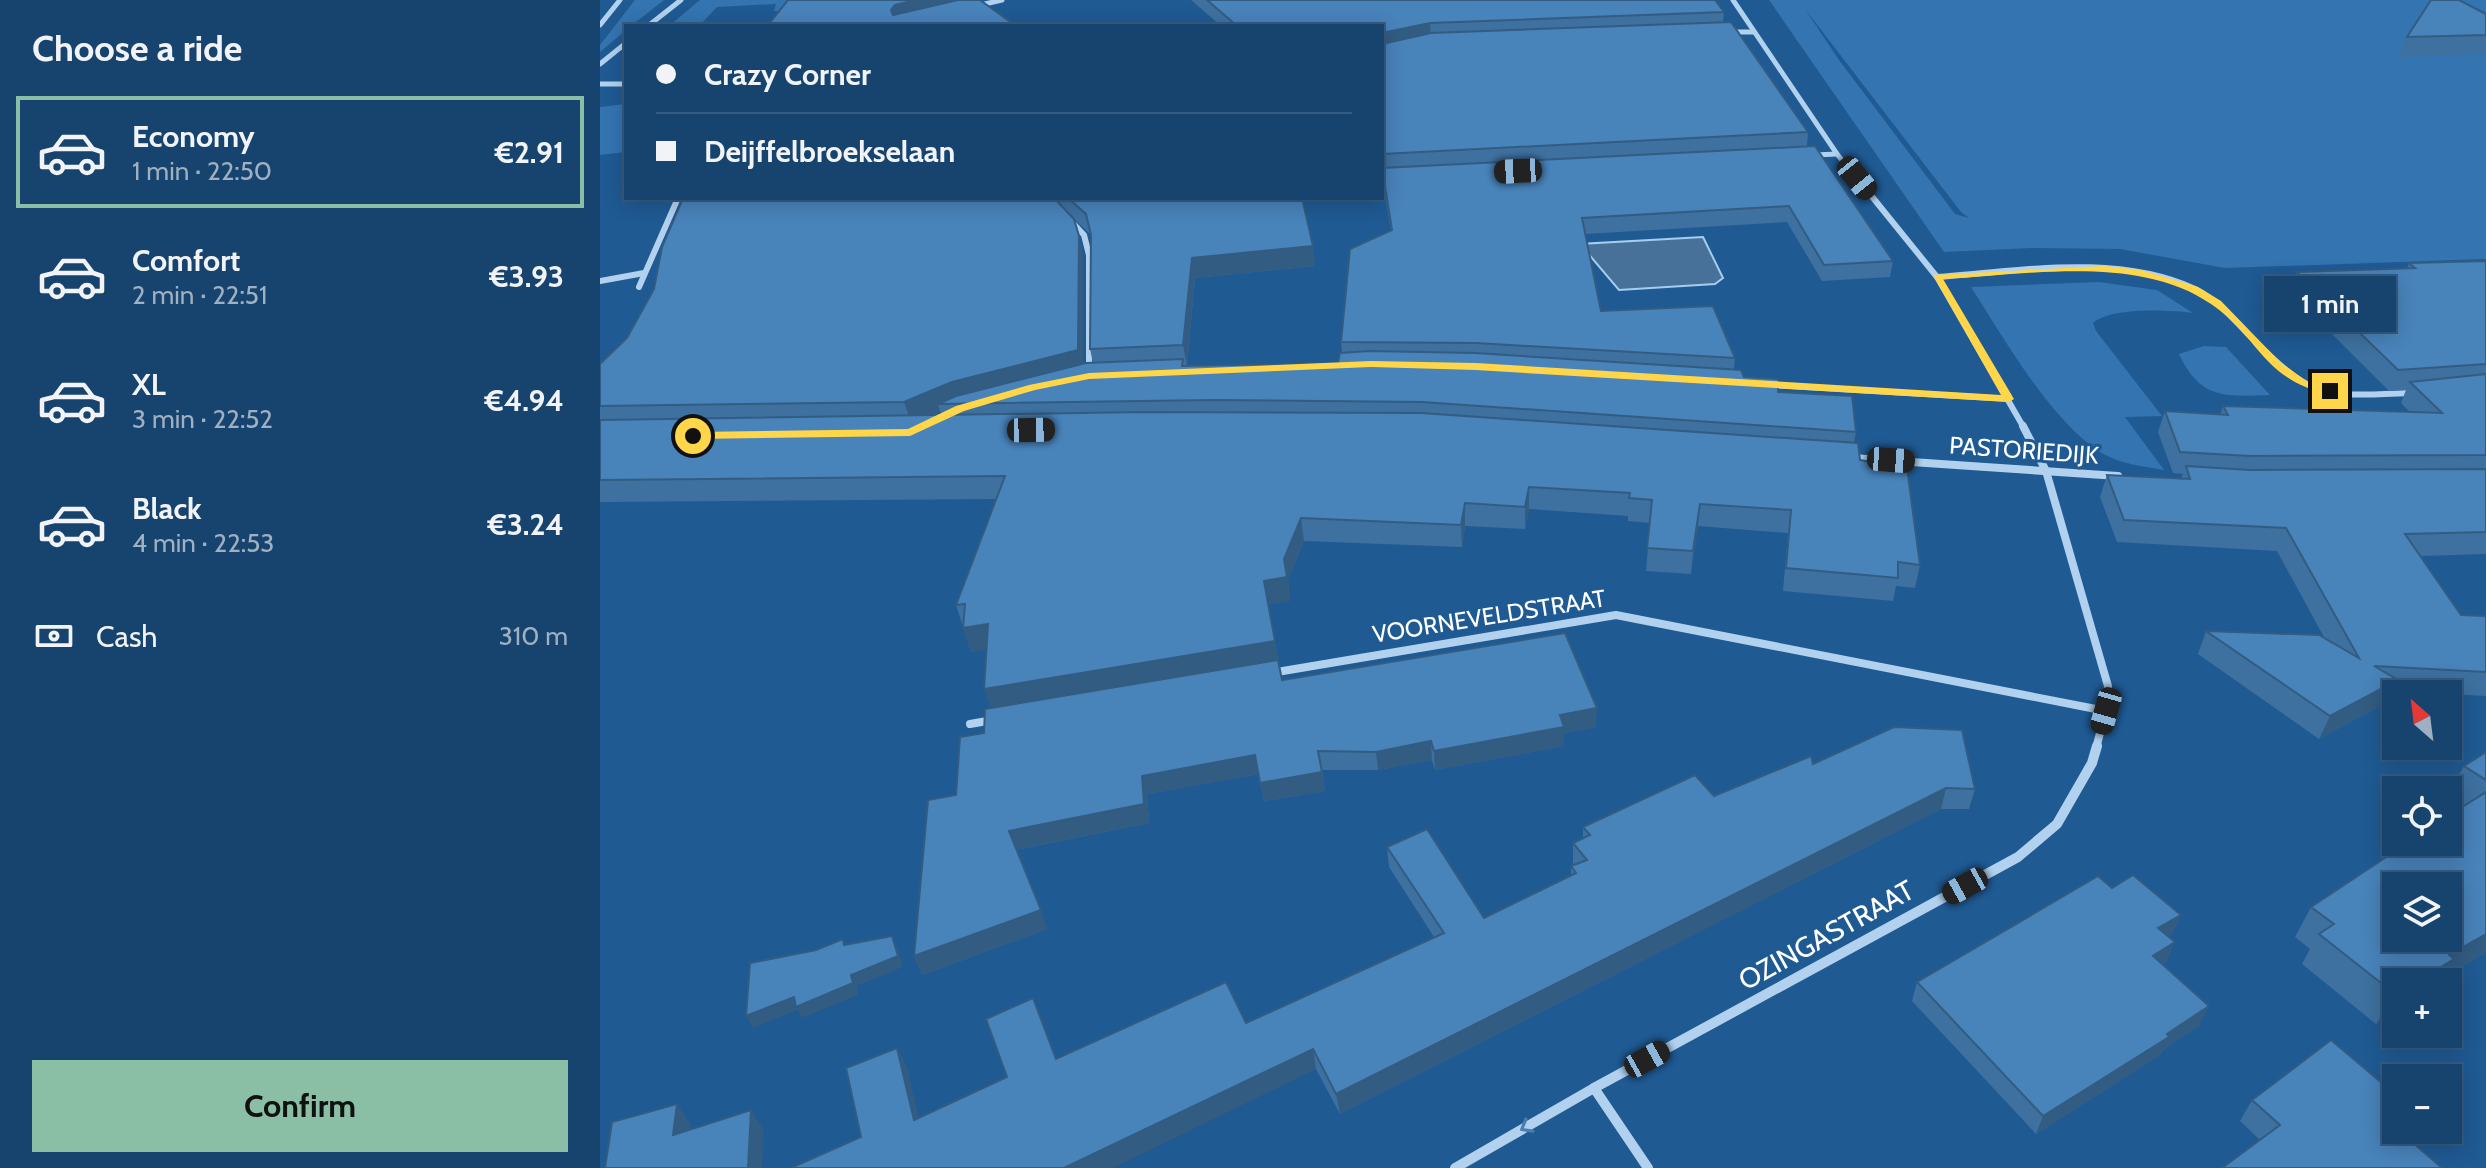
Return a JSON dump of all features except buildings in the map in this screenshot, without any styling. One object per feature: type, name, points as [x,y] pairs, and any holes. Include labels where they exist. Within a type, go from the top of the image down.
[{"type":"street","points":[[600,25],[620,0]]},
{"type":"street","points":[[651,24],[681,0]]},
{"type":"street","points":[[971,7],[1002,0]]},
{"type":"street","name":"OZINGASTRAAT","points":[[1455,1168],[1594,1088],[2018,857],[2057,824],[2092,763],[2106,711],[2108,686],[2046,471],[2009,399],[1937,277],[1837,154],[1733,0]]},
{"type":"street","points":[[1724,33],[1754,32]]},
{"type":"street","points":[[600,64],[624,45]]},
{"type":"street","points":[[600,84],[624,84]]},
{"type":"street","points":[[1806,155],[1837,154]]},
{"type":"street","points":[[639,287],[677,200]]},
{"type":"street","points":[[1067,218],[1084,235],[1089,255],[1089,376]]},
{"type":"street","points":[[1937,277],[2104,269],[2141,272],[2194,289],[2218,303],[2277,365],[2306,386],[2353,395],[2427,392]]},
{"type":"street","points":[[600,281],[644,273]]},
{"type":"street","points":[[1075,379],[1105,375]]},
{"type":"street","points":[[1761,385],[2009,399]]},
{"type":"street","name":"PASTORIEDIJK","points":[[1844,457],[2121,476]]},
{"type":"street","name":"VOORNEVELDSTRAAT","points":[[1254,676],[1616,615],[2106,711]]},
{"type":"street","points":[[970,724],[1002,718]]},
{"type":"street","points":[[1594,1088],[1648,1168]]},
{"type":"shaded area","points":[[635,0],[664,0],[634,24],[624,24],[624,32],[600,52],[600,45]]},
{"type":"shaded area","points":[[700,0],[799,0],[790,11],[774,11],[776,4],[717,7],[701,24],[671,24]]},
{"type":"shaded area","points":[[1769,0],[2486,0],[2486,259],[2225,268],[2120,249],[2032,248],[1944,252]],"holes":[[[1805,9],[1961,212],[1969,218],[1955,214],[1839,60]]]},
{"type":"shaded area","points":[[624,104],[624,152],[600,155],[600,107]]},
{"type":"shaded area","points":[[1703,237],[1723,278],[1715,284],[1619,290],[1580,244]]},
{"type":"shaded area","points":[[2099,282],[2157,290],[2193,313],[2127,312],[2113,314],[2093,323],[2162,416],[2125,417],[2164,470],[2115,459],[2081,438],[2029,376],[1971,287]]},
{"type":"shaded area","points":[[2204,346],[2226,347],[2270,395],[2228,395],[2206,388],[2187,369],[2179,354]]},
{"type":"route","points":[[693,436],[910,432],[960,409],[1089,376],[1371,364],[1476,366],[2009,399],[1937,277],[2104,269],[2141,272],[2194,289],[2218,303],[2277,365],[2306,386],[2330,391]]}]
